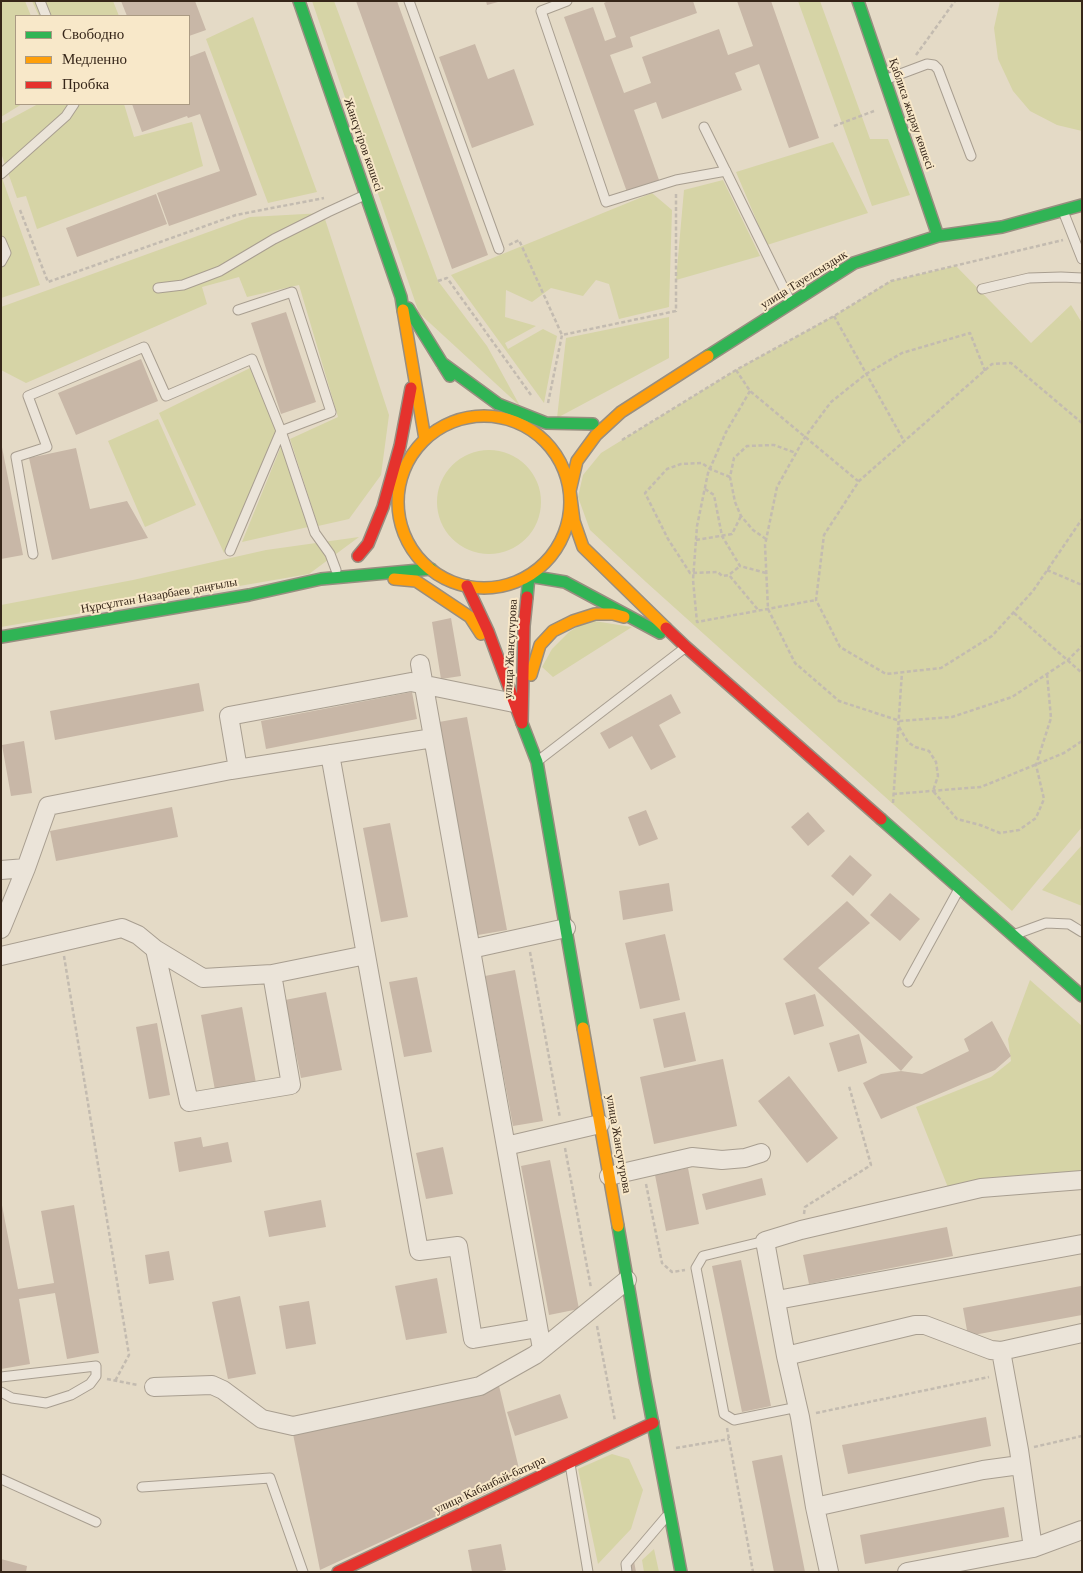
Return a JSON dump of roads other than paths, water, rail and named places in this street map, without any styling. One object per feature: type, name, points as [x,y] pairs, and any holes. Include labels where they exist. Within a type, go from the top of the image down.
[{"type":"main road","name":"Қаблиса жырау көшесі","points":[[858,1],[938,236]]},
{"type":"main road","name":"Жансүгіров көшесі","points":[[301,2],[401,297]]},
{"type":"main road","name":"улица Тауелсыздык","points":[[557,440],[621,412],[854,263],[938,236],[1002,227],[1082,205]]},
{"type":"main road","points":[[401,297],[460,391]]},
{"type":"main road","points":[[401,297],[425,439]]},
{"type":"main road","points":[[442,362],[498,404],[521,414],[546,423],[593,424]]},
{"type":"main road","points":[[347,563],[368,544],[383,507],[400,446],[414,371]]},
{"type":"main road","points":[[475,403],[491,415]]},
{"type":"main road","name":"улица Тауелсыздык","points":[[570,492],[577,461],[596,435],[621,412]]},
{"type":"main road","points":[[570,492],[569,516],[562,540],[548,560],[529,576],[509,584],[488,588],[467,586],[448,580],[431,569],[416,554],[406,537],[400,517],[399,489],[408,462],[425,439],[444,425],[467,417],[491,415],[513,420],[557,440],[570,492],[574,521],[584,547],[686,647],[1082,996]]},
{"type":"main road","points":[[595,558],[576,517],[576,485],[585,458],[596,435]]},
{"type":"main road","points":[[320,579],[376,546],[400,517]]},
{"type":"main road","points":[[320,579],[431,569]]},
{"type":"main road","points":[[356,575],[416,581],[470,617],[500,663]]},
{"type":"main road","points":[[529,576],[565,582],[686,647]]},
{"type":"main road","name":"улица Жансугурова","points":[[518,703],[529,576]]},
{"type":"main road","name":"Нұрсұлтан Назарбаев даңғылы","points":[[1,637],[249,595],[320,579]]},
{"type":"main road","name":"улица Жансугурова","points":[[467,586],[488,630],[518,703],[522,723],[537,762],[627,1280],[681,1572]]},
{"type":"main road","points":[[518,703],[540,645],[553,631],[595,614],[614,614],[638,621]]},
{"type":"main road","name":"улица Кабанбай-батыра","points":[[338,1572],[653,1423]]},
{"type":"street","points":[[420,664],[542,1349]]},
{"type":"street","points":[[238,769],[229,716],[411,682],[518,703]]},
{"type":"street","points":[[1,929],[26,868],[48,806],[238,769],[433,738]]},
{"type":"street","points":[[330,754],[419,1251],[458,1246],[473,1339],[538,1328]]},
{"type":"street","points":[[1,870],[26,868]]},
{"type":"street","points":[[1,956],[122,928],[138,935],[155,949],[203,978],[272,974],[366,956]]},
{"type":"street","points":[[471,949],[566,928]]},
{"type":"street","points":[[155,949],[189,1102],[291,1085],[272,974]]},
{"type":"street","points":[[506,1146],[600,1124]]},
{"type":"street","points":[[609,1176],[692,1157],[722,1160],[745,1158],[761,1153]]},
{"type":"street","points":[[829,1572],[765,1241],[800,1230],[980,1188],[1082,1182]]},
{"type":"street","points":[[777,1300],[1082,1244]]},
{"type":"street","points":[[154,1387],[212,1386],[223,1390],[262,1419],[293,1426],[480,1386],[535,1355],[627,1280]]},
{"type":"street","points":[[786,1356],[915,1325],[925,1325],[991,1350],[1002,1352],[1082,1334]]},
{"type":"street","points":[[1002,1352],[1033,1548]]},
{"type":"street","points":[[815,1507],[983,1470],[1019,1458]]},
{"type":"street","points":[[907,1572],[1033,1548],[1082,1530]]},
{"type":"lane","points":[[40,1],[46,15]]},
{"type":"lane","points":[[410,1],[499,249]]},
{"type":"lane","points":[[567,1],[542,11],[606,202],[676,180],[726,171]]},
{"type":"lane","points":[[885,80],[927,64],[934,65],[938,69],[971,156]]},
{"type":"lane","points":[[1,174],[66,116],[73,105]]},
{"type":"lane","points":[[704,127],[791,304]]},
{"type":"lane","points":[[158,288],[183,285],[220,271],[274,239],[366,195]]},
{"type":"lane","points":[[1063,210],[1082,259]]},
{"type":"lane","points":[[1,241],[6,253],[1,262]]},
{"type":"lane","points":[[982,289],[1029,278],[1082,278]]},
{"type":"lane","points":[[230,551],[281,431],[331,412],[292,292],[238,310]]},
{"type":"lane","points":[[33,554],[16,457],[47,447],[28,396],[144,346],[166,396],[252,359],[281,431],[315,533],[330,554],[347,563]]},
{"type":"lane","points":[[537,762],[686,647]]},
{"type":"lane","points":[[908,982],[959,888]]},
{"type":"lane","points":[[1013,936],[1046,923],[1069,924],[1082,932]]},
{"type":"lane","points":[[765,1241],[703,1256],[696,1268],[724,1414],[734,1420],[799,1412]]},
{"type":"lane","points":[[1,1377],[96,1366],[96,1376],[90,1384],[71,1396],[46,1403],[12,1398],[1,1392]]},
{"type":"lane","points":[[570,1463],[588,1572]]},
{"type":"lane","points":[[142,1487],[270,1478],[303,1572]]},
{"type":"lane","points":[[1,1479],[96,1522]]},
{"type":"lane","points":[[627,1572],[626,1564],[669,1513]]}]
